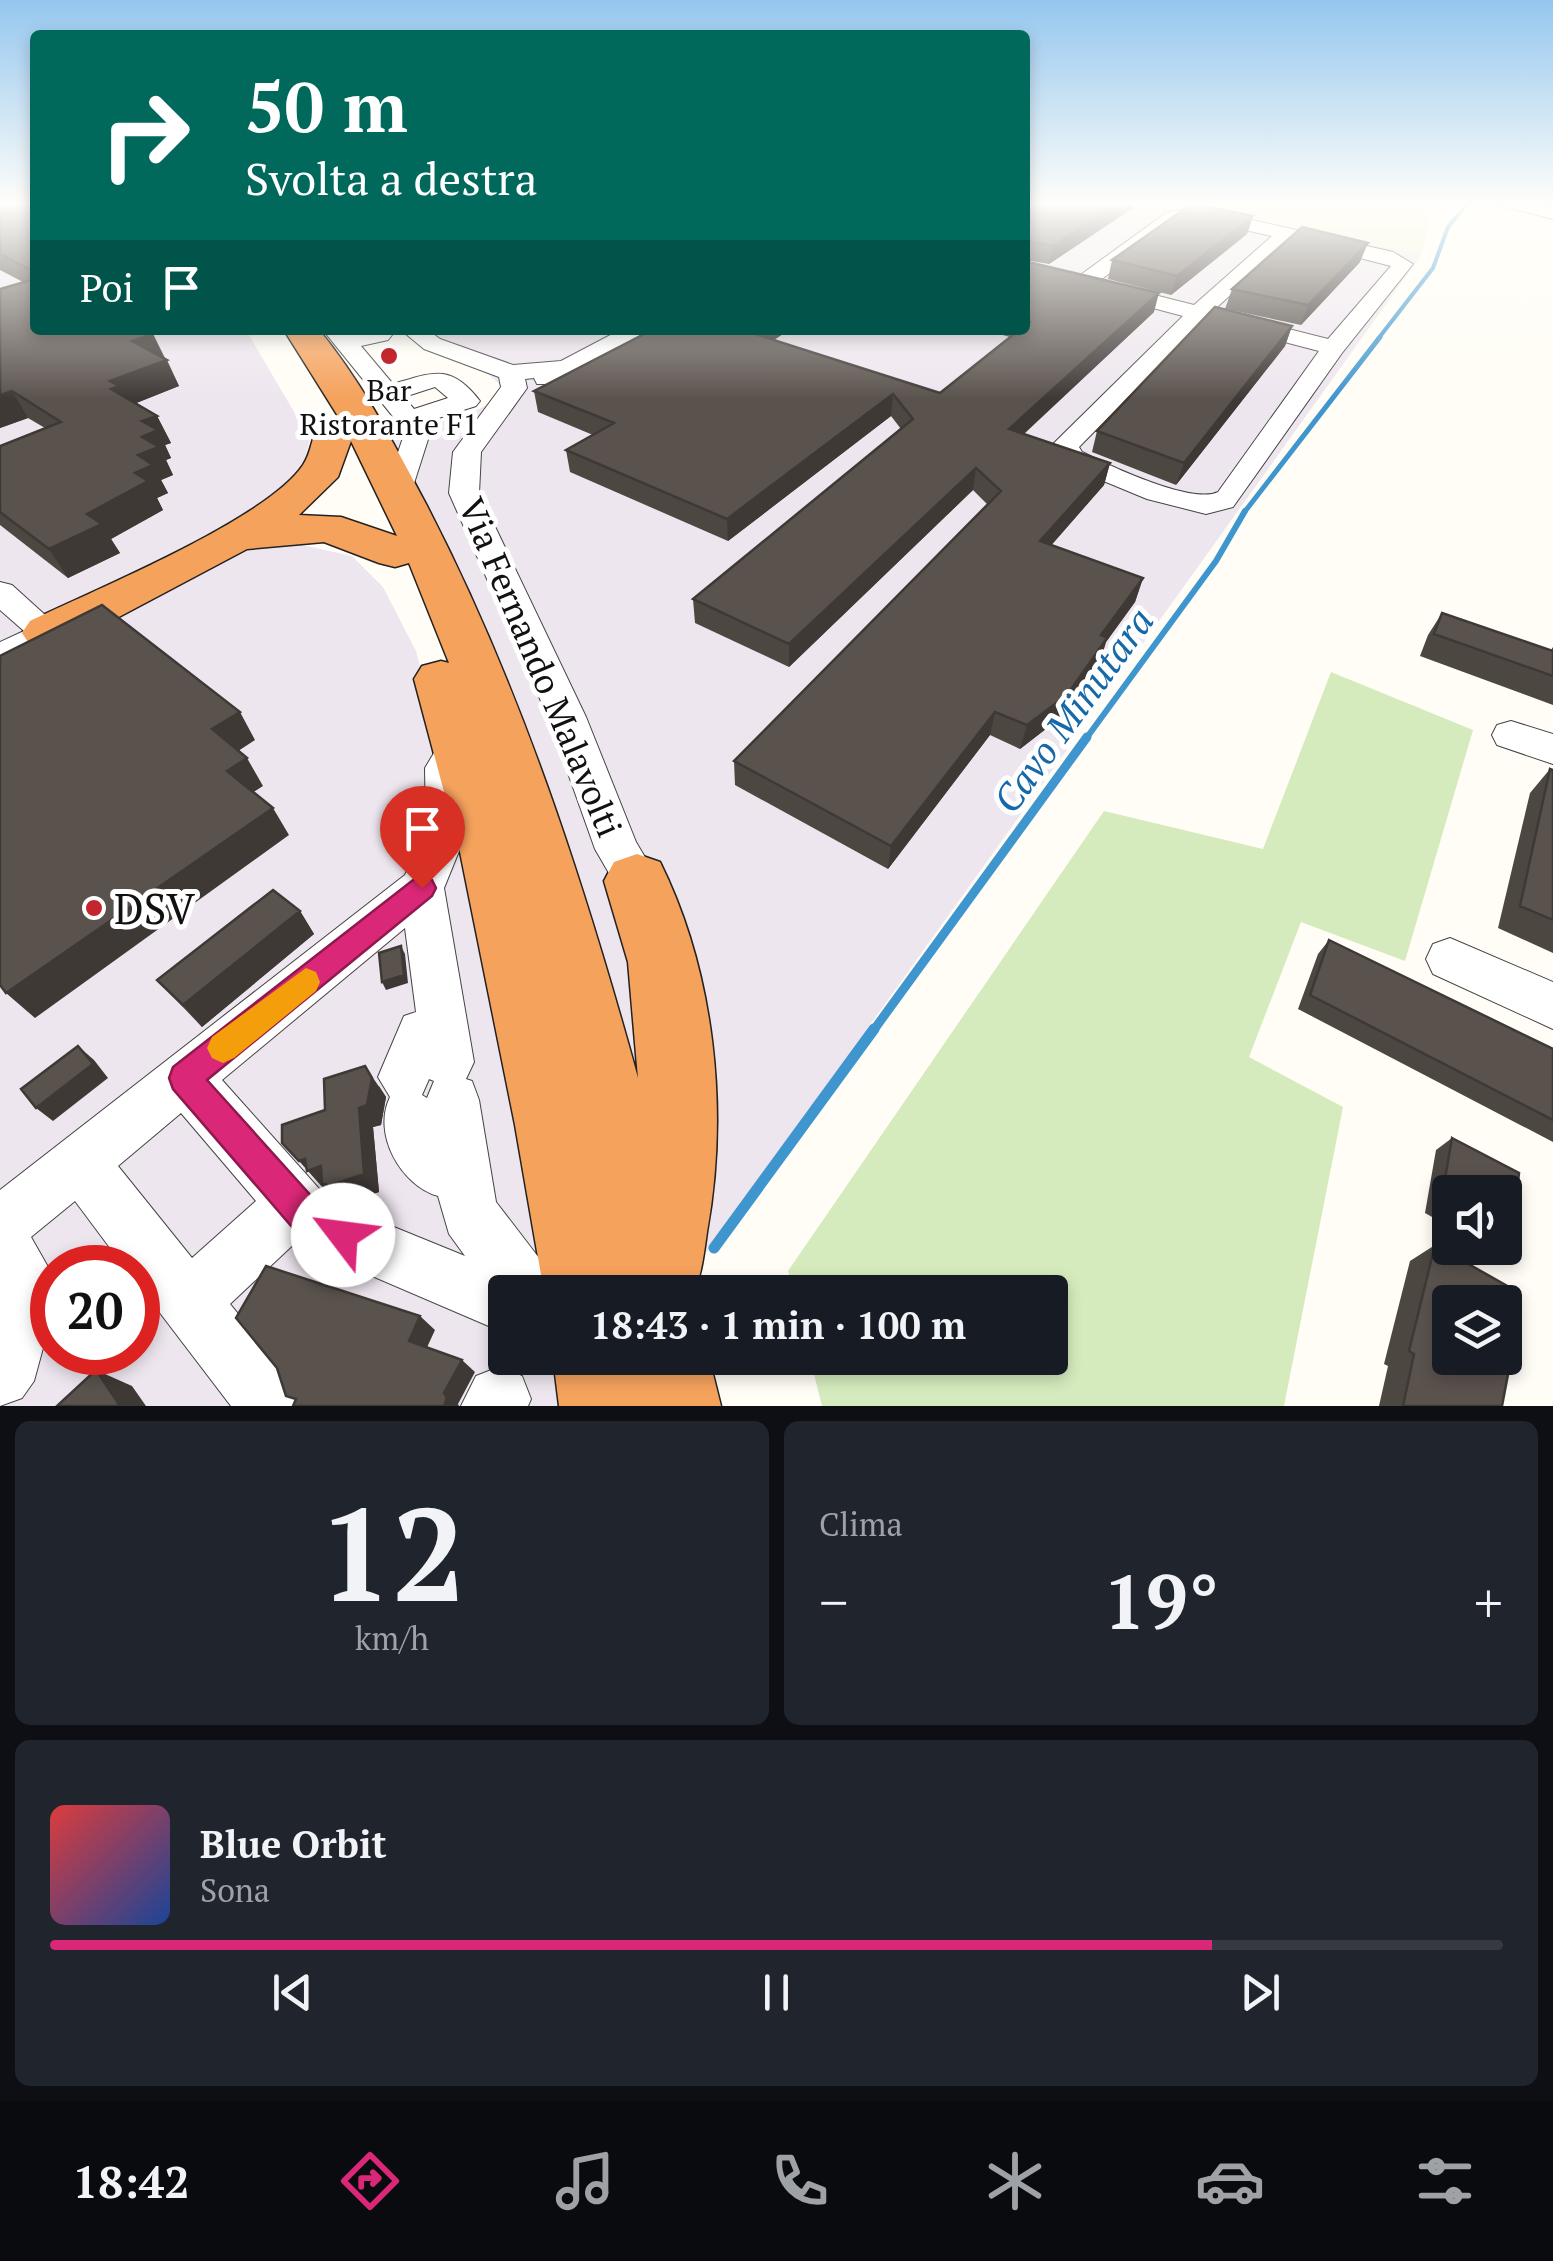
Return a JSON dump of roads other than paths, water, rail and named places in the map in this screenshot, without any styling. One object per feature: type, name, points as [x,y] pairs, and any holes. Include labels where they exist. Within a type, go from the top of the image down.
[{"type":"highway","points":[[277,335],[366,487],[463,738],[571,1191],[585,1275]]},
{"type":"highway","points":[[347,335],[351,404],[451,597],[498,723],[598,1066],[647,1275]]},
{"type":"highway","points":[[48,632],[228,541],[291,503],[324,467],[334,431]]},
{"type":"highway","points":[[228,541],[289,527],[324,526],[352,532],[394,553]]},
{"type":"highway","points":[[637,881],[664,962],[676,1053],[676,1179],[655,1275]]},
{"type":"highway","points":[[602,1375],[607,1406]]},
{"type":"highway","points":[[667,1375],[673,1406]]},
{"type":"street","points":[[1082,283],[1103,268]]},
{"type":"street","points":[[1249,268],[1065,446],[1070,458],[1195,503],[1224,502],[1333,348],[1399,268]]},
{"type":"street","points":[[1030,269],[1333,348]]},
{"type":"street","points":[[348,335],[414,425]]},
{"type":"street","points":[[414,425],[504,395],[464,354],[432,344],[420,335]]},
{"type":"street","name":"Via Fernando Malavolti","points":[[504,395],[627,335]]},
{"type":"street","name":"Via Fernando Malavolti","points":[[608,344],[520,364],[467,452],[464,493],[567,717],[617,849],[637,881]]},
{"type":"street","name":"Via Fernando Malavolti","points":[[464,354],[539,357]]},
{"type":"street","points":[[388,394],[440,378],[466,401],[414,425]]},
{"type":"street","points":[[398,492],[414,425]]},
{"type":"street","points":[[0,592],[48,632],[0,657]]},
{"type":"street","points":[[1511,734],[1553,749]]},
{"type":"street","points":[[463,738],[445,768],[447,829],[422,888],[429,1070],[453,1191],[515,1275]]},
{"type":"street","points":[[0,1226],[422,888]]},
{"type":"street","points":[[1450,959],[1553,1006]]},
{"type":"street","points":[[184,1078],[310,1222],[488,1295]]},
{"type":"street","points":[[80,1162],[272,1406]]},
{"type":"street","points":[[189,1301],[295,1204]]},
{"type":"street","points":[[0,1240],[28,1288],[12,1359],[0,1376]]},
{"type":"street","points":[[561,1375],[568,1406]]},
{"type":"waterway","name":"Cavo Minutara","points":[[1378,339],[1433,268]]},
{"type":"waterway","name":"Cavo Minutara","points":[[1244,513],[1380,337]]},
{"type":"waterway","name":"Cavo Minutara","points":[[1085,740],[1216,561],[1244,513]]},
{"type":"waterway","name":"Cavo Minutara","points":[[873,1031],[1087,737]]},
{"type":"waterway","name":"Cavo Minutara","points":[[714,1248],[874,1029]]},
{"type":"place","name":"Bar Ristorante F1","points":[[389,356]]},
{"type":"place","name":"DSV","points":[[94,908]]}]
